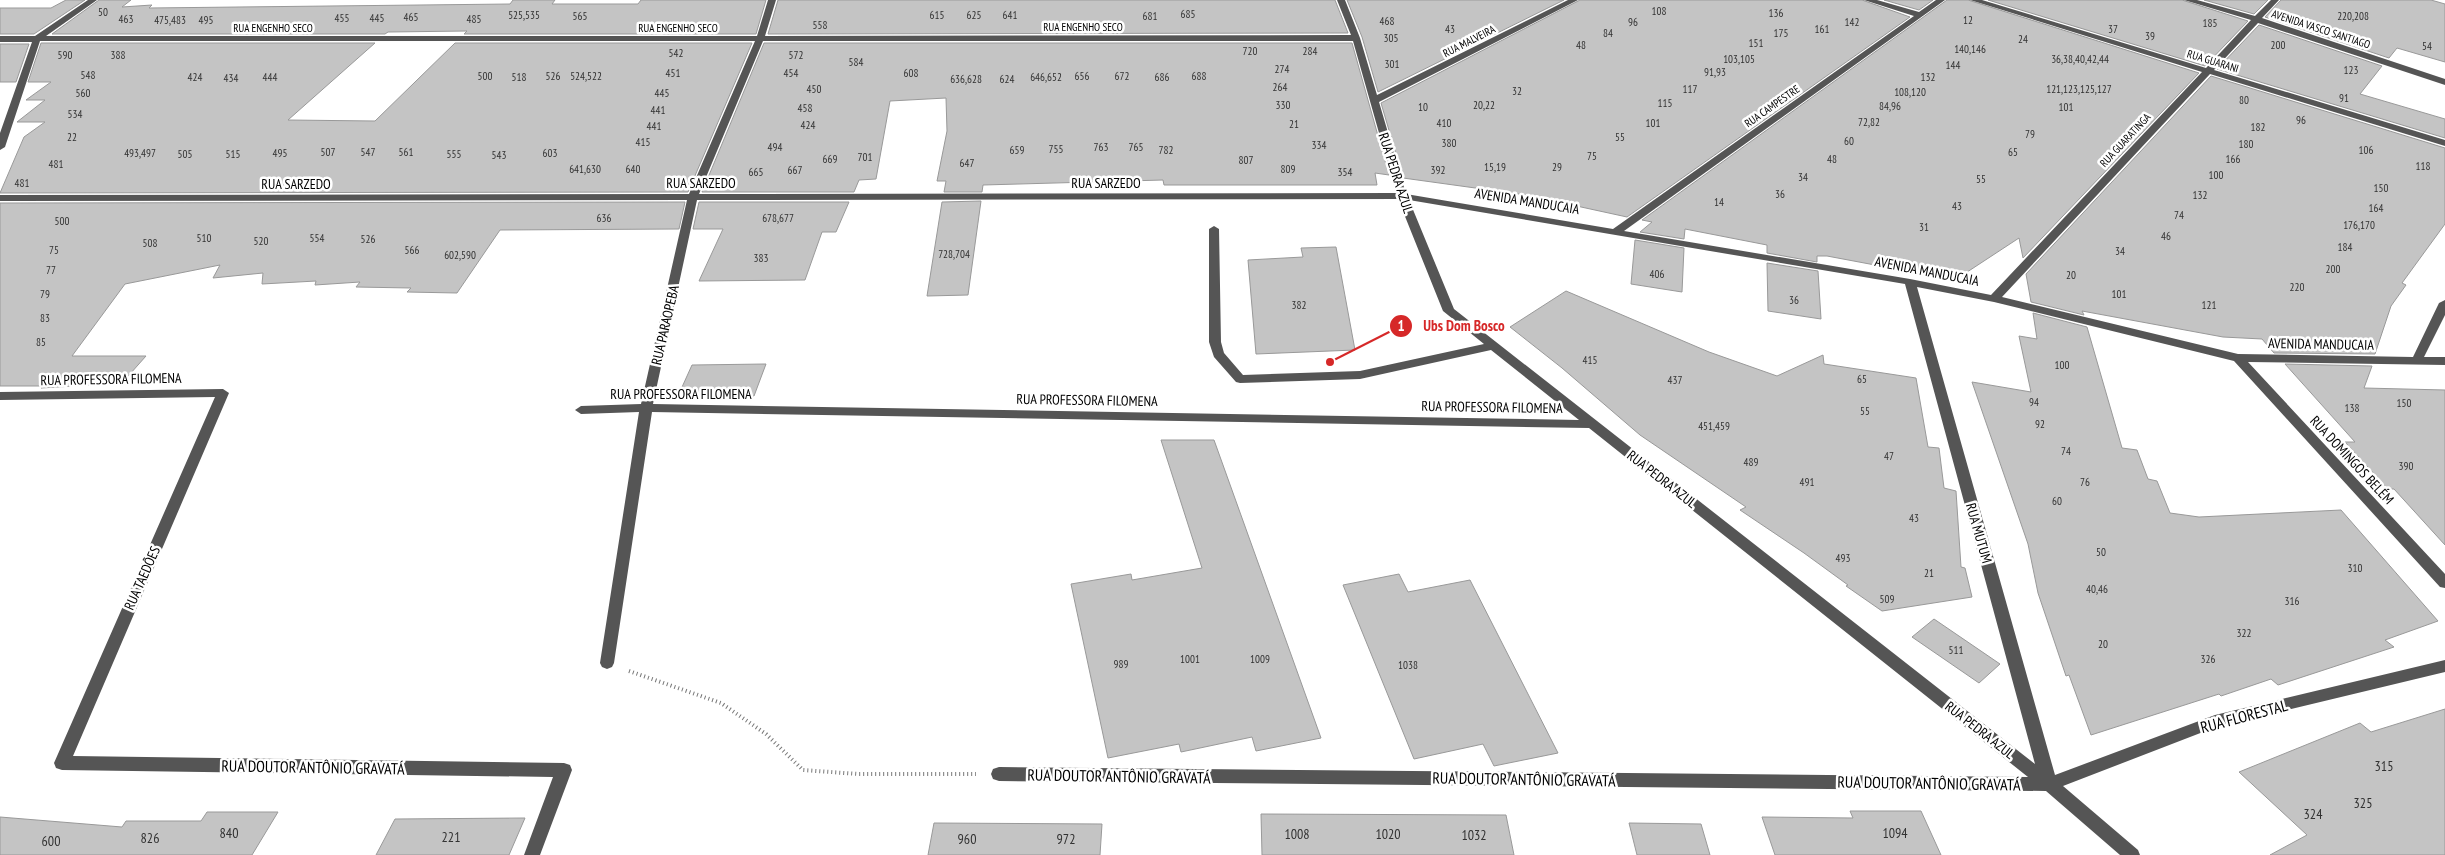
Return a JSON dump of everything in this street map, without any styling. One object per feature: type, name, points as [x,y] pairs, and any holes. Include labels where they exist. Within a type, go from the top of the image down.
[{"type":"street","points":[[0,147],[37,39],[93,0]]},
{"type":"street","name":"RUA PARAOPEBA","points":[[607,663],[646,408],[693,197],[760,39],[772,0]]},
{"type":"street","name":"RUA PEDRA AZUL","points":[[1341,0],[1356,38],[1402,196],[1449,311],[2049,784],[2132,855]]},
{"type":"street","name":"RUA MALVEIRA","points":[[1374,101],[1574,0]]},
{"type":"street","points":[[1868,0],[1920,15]]},
{"type":"street","name":"RUA CAMPESTRE","points":[[1617,231],[1941,0]]},
{"type":"street","name":"RUA GUARANI","points":[[1974,0],[2445,143]]},
{"type":"street","name":"AVENIDA VASCO SANTIAGO","points":[[2188,0],[2256,19],[2445,82]]},
{"type":"street","name":"RUA GUARATINGA","points":[[1994,299],[2207,70],[2275,0]]},
{"type":"street","name":"RUA ENGENHO SECO","points":[[0,39],[1356,38]]},
{"type":"street","name":"AVENIDA MANDUCAIA","points":[[1402,196],[1910,282],[1994,299],[2238,358],[2445,361]]},
{"type":"street","name":"RUA SARZEDO","points":[[0,198],[1402,196]]},
{"type":"street","points":[[1214,229],[1215,342],[1221,358],[1240,379],[1360,375],[1493,346]]},
{"type":"street","name":"RUA MUTUM","points":[[1910,282],[2049,784]]},
{"type":"street","points":[[2417,360],[2445,303]]},
{"type":"street","name":"RUA DOMINGOS BELÉM","points":[[2238,358],[2445,583]]},
{"type":"street","name":"RUA PROFESSORA FILOMENA","points":[[0,396],[223,393]]},
{"type":"street","name":"RUA TAEDÕES","points":[[62,763],[223,393]]},
{"type":"street","name":"RUA PROFESSORA FILOMENA","points":[[581,410],[646,408],[1592,424]]},
{"type":"street","name":"RUA FLORESTAL","points":[[2049,784],[2215,721],[2445,666]]},
{"type":"street","name":"RUA DOUTOR ANTÔNIO GRAVATÁ","points":[[62,763],[564,770],[532,855]]},
{"type":"street","name":"RUA DOUTOR ANTÔNIO GRAVATÁ","points":[[999,774],[2049,784]]},
{"type":"path","points":[[607,663],[721,703],[766,734],[803,770],[858,774],[999,774]]},
{"type":"building","points":[[66,0],[85,0],[34,34],[0,34],[0,8],[51,8]]},
{"type":"building","points":[[99,0],[131,0],[122,7],[152,5],[149,8],[510,4],[513,0],[555,0],[552,4],[638,4],[641,0],[766,0],[756,34],[464,34],[467,31],[388,32],[385,34],[52,34]]},
{"type":"building","points":[[778,0],[1335,0],[1348,33],[768,34]]},
{"type":"building","points":[[1347,0],[1564,0],[1378,92],[1362,37]]},
{"type":"building","points":[[1580,0],[1862,0],[1910,17],[1627,217],[1526,195],[1403,178],[1381,103]]},
{"type":"building","points":[[1884,0],[1933,0],[1919,10]]},
{"type":"building","points":[[1947,0],[1968,0],[2199,73],[2023,258],[2019,238],[1955,280],[1827,256],[1817,256],[1817,262],[1767,253],[1767,245],[1685,229],[1684,239],[1640,232],[1652,222],[1642,220]]},
{"type":"building","points":[[1988,0],[2182,0],[2248,21],[2205,66]]},
{"type":"building","points":[[2204,0],[2268,0],[2254,14]]},
{"type":"building","points":[[2281,0],[2431,0],[2445,4],[2445,62],[2397,48],[2389,58],[2265,17]]},
{"type":"building","points":[[2259,25],[2382,66],[2360,94],[2445,119],[2445,138],[2217,69]]},
{"type":"building","points":[[41,43],[375,43],[288,120],[375,121],[455,43],[752,43],[688,192],[0,193],[24,137],[45,122],[17,122],[45,100],[26,100],[51,82],[28,82]]},
{"type":"building","points":[[764,43],[1352,43],[1389,175],[1375,173],[1377,185],[1164,185],[1163,180],[983,185],[982,192],[944,192],[946,181],[937,181],[947,131],[946,98],[890,101],[876,179],[859,180],[854,192],[702,192]]},
{"type":"building","points":[[0,44],[29,44],[16,82],[0,82]]},
{"type":"building","points":[[2211,76],[2445,148],[2445,224],[2402,283],[2406,285],[2391,306],[2375,354],[2274,353],[2262,339],[2223,337],[2082,311],[2084,315],[2031,302],[2026,274]]},
{"type":"building","points":[[981,201],[968,295],[927,296],[942,202]]},
{"type":"building","points":[[685,202],[679,229],[500,230],[457,293],[407,292],[411,288],[356,287],[360,282],[315,285],[316,281],[262,284],[263,273],[213,278],[220,265],[125,284],[72,356],[146,356],[122,383],[41,388],[44,386],[0,386],[0,203]]},
{"type":"building","points":[[699,202],[849,202],[836,232],[822,232],[805,280],[699,281],[723,229],[693,229]]},
{"type":"building","points":[[1635,240],[1684,248],[1682,292],[1631,284]]},
{"type":"building","points":[[1336,247],[1355,350],[1256,354],[1248,260],[1303,257],[1301,248]]},
{"type":"building","points":[[1767,263],[1818,271],[1821,319],[1768,311]]},
{"type":"building","points":[[1566,291],[1709,352],[1777,376],[1823,355],[1824,364],[1916,378],[1928,447],[1939,448],[1944,488],[1956,491],[1961,567],[1965,568],[1972,597],[1882,611],[1804,553],[1740,510],[1746,507],[1640,435],[1562,368],[1510,327]]},
{"type":"building","points":[[2033,313],[2087,327],[2122,448],[2137,450],[2148,479],[2157,481],[2170,513],[2199,517],[2341,510],[2438,621],[2385,640],[2394,647],[2278,685],[2271,679],[2091,735],[2069,675],[2066,676],[2038,593],[2028,544],[1972,382],[2031,392],[2019,336],[2037,339]]},
{"type":"building","points":[[766,364],[754,396],[678,396],[692,365]]},
{"type":"building","points":[[2285,364],[2372,366],[2364,388],[2445,390],[2445,545],[2394,489],[2388,489],[2345,442],[2355,442]]},
{"type":"building","points":[[1161,440],[1214,440],[1321,738],[1256,751],[1252,737],[1181,752],[1179,744],[1108,758],[1071,584],[1131,574],[1132,580],[1202,568]]},
{"type":"building","points":[[1399,574],[1408,592],[1470,580],[1558,753],[1494,766],[1483,744],[1414,759],[1343,585]]},
{"type":"building","points":[[1934,619],[2000,664],[1979,683],[1912,637]]},
{"type":"building","points":[[2445,709],[2445,855],[2270,855],[2307,835],[2239,772],[2360,723],[2371,732]]},
{"type":"building","points":[[1850,811],[1921,811],[1941,855],[1775,855],[1762,817],[1853,818]]},
{"type":"building","points":[[207,812],[278,812],[252,855],[0,855],[0,817],[122,827],[126,821],[201,821]]},
{"type":"building","points":[[1261,814],[1506,815],[1514,855],[1262,855]]},
{"type":"building","points":[[525,818],[509,855],[376,855],[395,819]]},
{"type":"building","points":[[934,823],[1102,824],[1100,855],[928,855]]},
{"type":"building","points":[[1629,823],[1701,824],[1710,855],[1637,855]]},
{"type":"place","name":"Ubs Dom Bosco","points":[[1330,362]]}]
